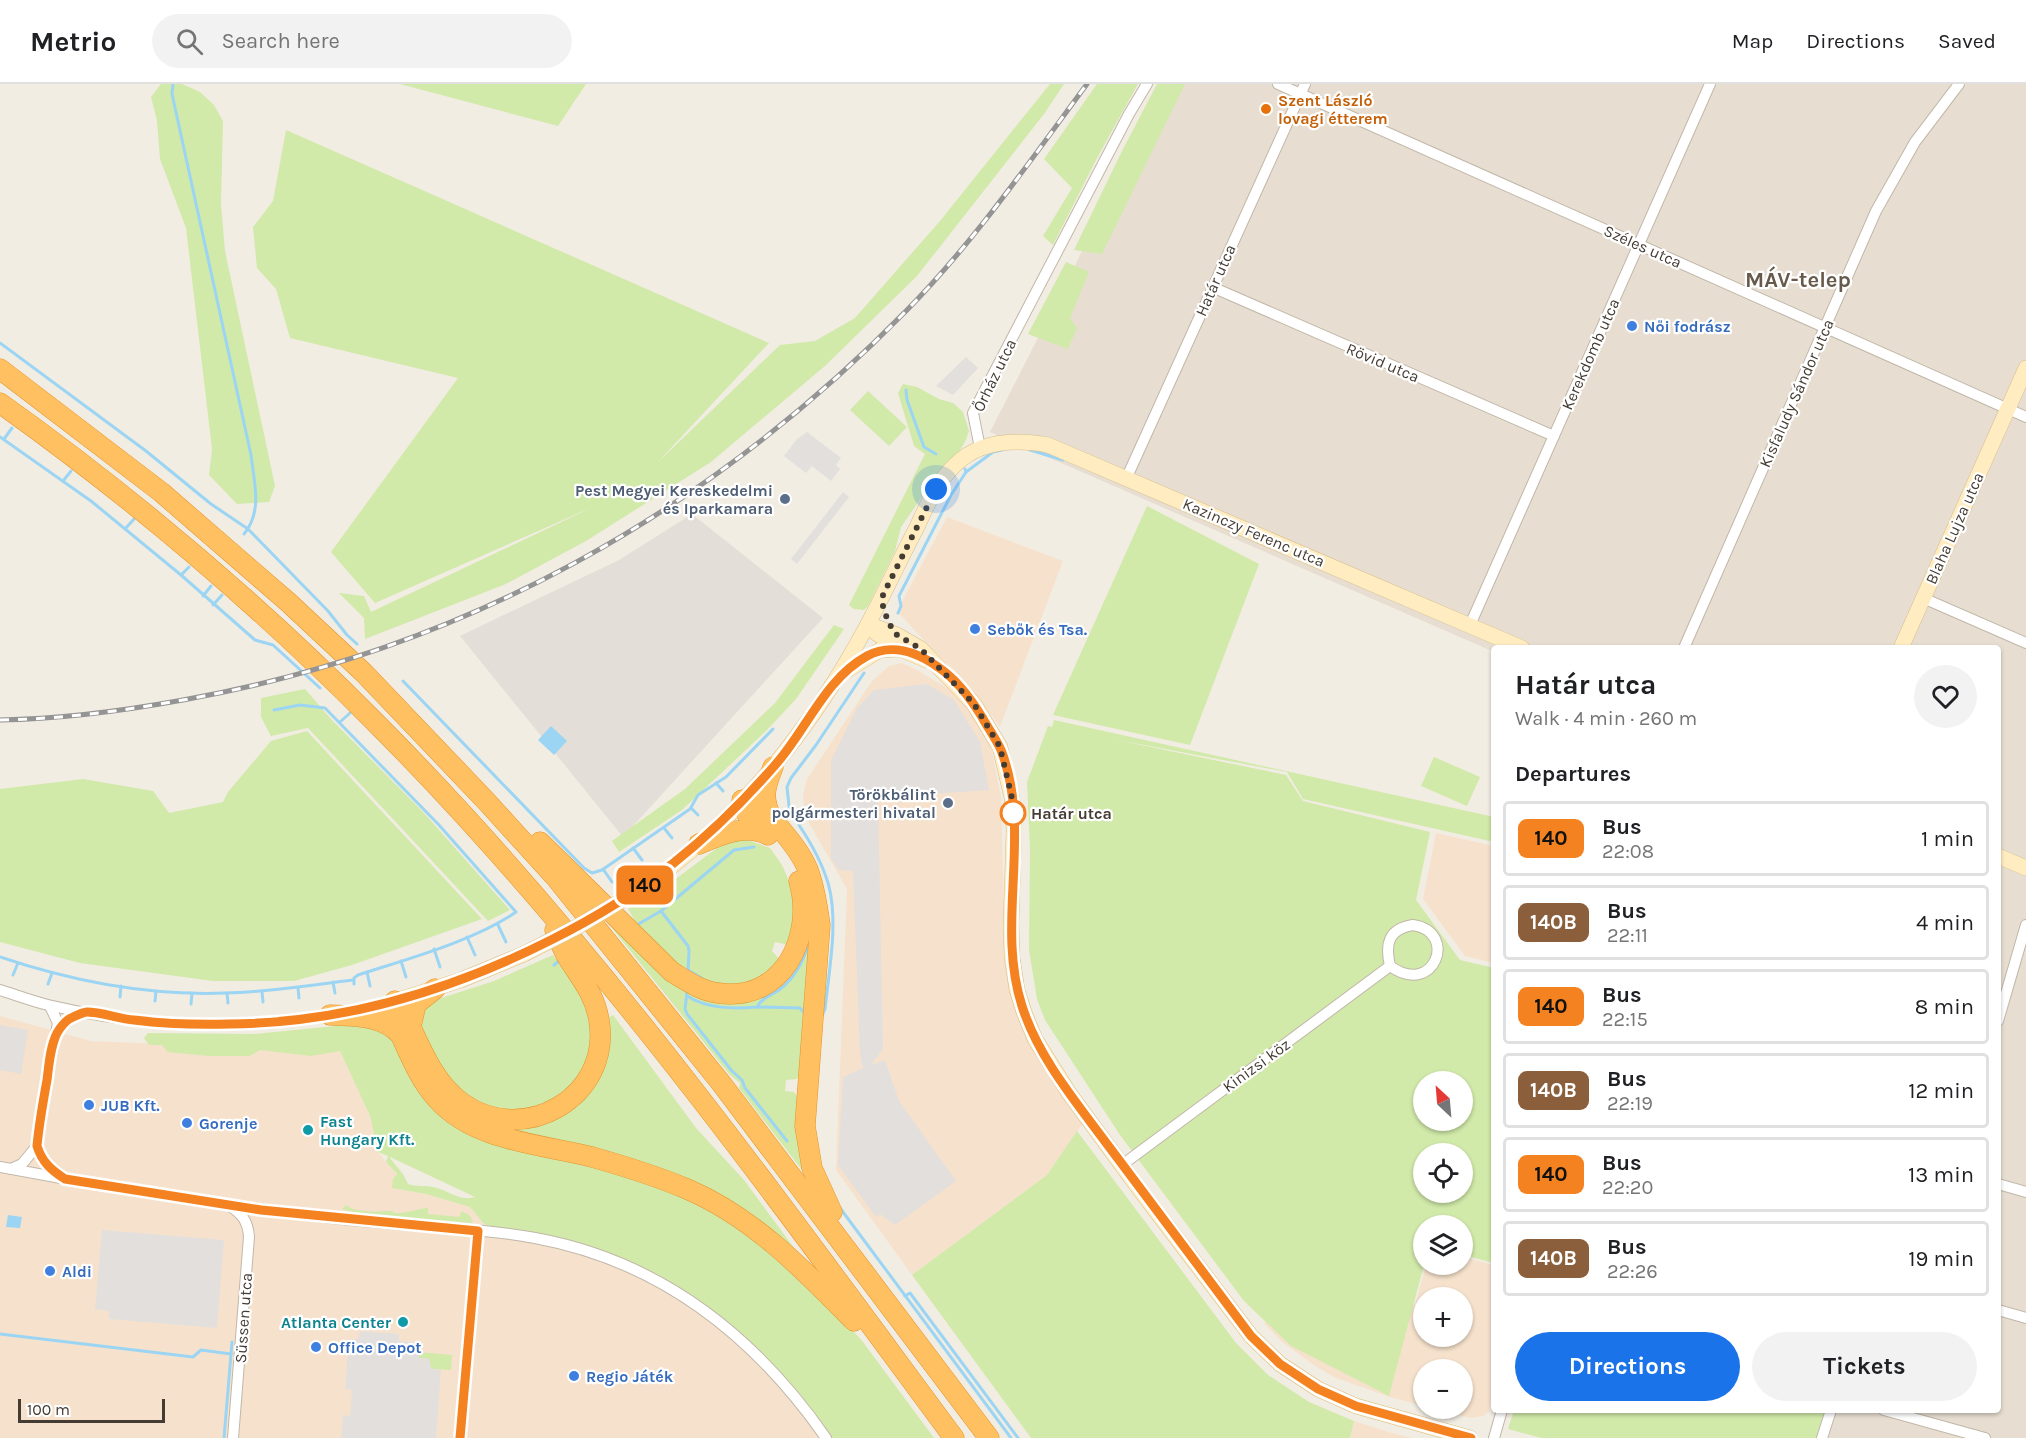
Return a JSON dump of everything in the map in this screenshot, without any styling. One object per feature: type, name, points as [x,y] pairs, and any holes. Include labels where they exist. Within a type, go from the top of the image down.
[{"type":"highway","points":[[0,369],[161,492],[281,595],[364,673],[487,802],[555,878],[721,1083],[989,1438]]},
{"type":"highway","points":[[0,402],[150,517],[274,624],[409,756],[597,969],[701,1100],[954,1438]]},
{"type":"highway","points":[[773,767],[767,781],[764,798],[769,827],[799,853],[807,867],[816,896],[820,925],[805,1104],[806,1134],[812,1168],[836,1219],[892,1308]]},
{"type":"highway","points":[[487,802],[508,811],[672,972],[707,991],[736,994],[751,991],[774,978],[792,958],[801,935],[804,903],[797,876],[756,805],[742,800]]},
{"type":"highway","points":[[699,844],[738,830],[769,827]]},
{"type":"highway","points":[[395,1001],[392,1006],[392,1015],[406,1031],[440,1082],[451,1094],[474,1111],[509,1120],[525,1119],[542,1116],[570,1100],[591,1075],[597,1060],[599,1018],[593,998],[566,954],[543,906]]},
{"type":"highway","points":[[435,989],[416,1004],[406,1031],[426,1086],[438,1100],[462,1119],[479,1128],[645,1173],[689,1190],[738,1217],[770,1240],[804,1270],[908,1376]]},
{"type":"highway","points":[[330,1015],[380,1020],[406,1031]]},
{"type":"street","name":"Őrház utca","points":[[980,448],[973,413],[1129,114],[1147,84]]},
{"type":"street","name":"Széles utca","points":[[1278,84],[1302,89],[1639,244],[2026,417]]},
{"type":"street","name":"Kisfaludy Sándor utca","points":[[1685,645],[1876,212],[1915,142],[1959,84]]},
{"type":"street","name":"Kerekdomb utca","points":[[1470,625],[1707,85]]},
{"type":"street","name":"Határ utca","points":[[1126,477],[1302,89]]},
{"type":"street","name":"Rövid utca","points":[[1212,288],[1554,436]]},
{"type":"street","name":"Blaha Lujza utca","points":[[1902,645],[2026,368]]},
{"type":"street","name":"Kazinczy Ferenc utca","points":[[980,448],[996,443],[1022,441],[1048,445],[1515,645]]},
{"type":"street","points":[[0,990],[50,1006],[130,1020],[183,1024],[283,1021],[330,1015],[395,1001],[435,989],[524,954],[577,927],[663,873],[699,844],[773,767],[800,733],[839,675],[868,624],[936,489],[953,466],[980,448]]},
{"type":"street","points":[[883,595],[884,615],[898,642]]},
{"type":"street","points":[[1923,598],[2026,643]]},
{"type":"street","points":[[868,624],[898,642],[921,649],[974,704],[1000,747],[1012,798],[1014,830],[1011,924],[1012,957],[1017,990],[1035,1039],[1069,1092],[1122,1165],[1251,1336],[1280,1364],[1318,1389],[1356,1406],[1470,1438]]},
{"type":"street","points":[[839,675],[858,661],[898,642]]},
{"type":"street","points":[[2001,857],[2026,868]]},
{"type":"street","points":[[1413,925],[1422,926],[1429,931],[1438,948],[1437,957],[1432,966],[1416,976],[1407,975],[1390,966],[1387,947],[1396,931],[1404,926],[1413,925]]},
{"type":"street","points":[[2001,1011],[2026,925]]},
{"type":"street","name":"Kinizsi köz","points":[[1122,1165],[1390,966]]},
{"type":"street","points":[[50,1006],[58,1023],[37,1146],[41,1158],[50,1169],[65,1179]]},
{"type":"street","points":[[56,1035],[64,1023],[86,1012]]},
{"type":"street","points":[[5,1168],[22,1164],[37,1146]]},
{"type":"street","points":[[5,1168],[230,1206],[478,1231],[535,1238],[577,1248],[621,1264],[677,1292],[710,1314],[745,1342],[794,1394],[826,1438]]},
{"type":"street","points":[[2001,1185],[2026,1192]]},
{"type":"street","name":"Süssen utca","points":[[230,1206],[244,1218],[249,1237],[233,1438]]},
{"type":"street","points":[[460,1438],[478,1231]]},
{"type":"street","points":[[2001,1311],[2026,1318]]},
{"type":"street","points":[[1494,1438],[1501,1413]]},
{"type":"street","points":[[1822,1438],[1830,1413]]},
{"type":"street","points":[[1895,1413],[1985,1438]]},
{"type":"shaded area","points":[[1167,84],[2026,84],[2026,1438],[1816,1438],[1824,1413],[2001,1413],[2001,645],[1491,645],[1491,651],[990,432]]},
{"type":"shaded area","points":[[966,357],[978,368],[953,395],[936,386]]},
{"type":"shaded area","points":[[807,432],[841,458],[836,465],[840,469],[831,481],[812,466],[806,473],[784,456],[797,439]]},
{"type":"shaded area","points":[[843,492],[849,497],[797,564],[791,559]]},
{"type":"shaded area","points":[[692,514],[823,618],[623,837],[460,636],[619,560]]},
{"type":"shaded area","name":"Sebők és Tsa.","points":[[947,517],[1063,561],[1000,727],[963,679],[897,611]]},
{"type":"shaded area","points":[[902,663],[955,693],[974,714],[991,746],[1001,797],[1005,957],[1027,1039],[1049,1076],[1083,1123],[1047,1175],[912,1275],[836,1170],[847,889],[810,825],[805,814],[803,795],[807,779],[872,681],[889,666]]},
{"type":"shaded area","points":[[927,684],[954,700],[980,742],[989,790],[878,798],[883,1049],[871,1065],[885,1060],[899,1101],[956,1181],[895,1225],[880,1214],[876,1217],[838,1165],[843,1077],[863,1068],[860,1054],[853,871],[839,870],[831,859],[831,761],[857,708],[874,690]]},
{"type":"shaded area","points":[[1436,833],[1491,845],[1491,962],[1465,956],[1423,899]]},
{"type":"shaded area","points":[[0,1016],[91,1041],[340,1051],[370,1116],[378,1152],[397,1175],[392,1188],[426,1194],[470,1207],[484,1224],[489,1226],[550,1236],[704,1305],[757,1348],[782,1374],[832,1438],[0,1438]]},
{"type":"shaded area","points":[[0,1025],[28,1030],[21,1074],[0,1070]]},
{"type":"shaded area","points":[[102,1230],[224,1240],[217,1328],[109,1319],[109,1311],[95,1309]]},
{"type":"shaded area","points":[[1473,1260],[1491,1264],[1491,1404],[1489,1411],[1483,1416],[1473,1418],[1473,1359],[1413,1359],[1413,1403],[1336,1378],[1281,1341],[1264,1323],[1316,1279],[1413,1304],[1413,1347],[1473,1347],[1473,1287],[1420,1287],[1423,1275],[1473,1275]]},
{"type":"shaded area","points":[[360,1331],[399,1334],[399,1341],[420,1343],[419,1358],[430,1359],[430,1367],[441,1370],[436,1438],[341,1438],[343,1415],[350,1416],[352,1390],[345,1389],[349,1339],[358,1339]]},
{"type":"shaded area","points":[[1354,1421],[1392,1433],[1412,1438],[1350,1438]]},
{"type":"green space","points":[[161,84],[182,84],[200,92],[214,105],[223,121],[221,204],[225,251],[275,486],[269,502],[237,504],[209,475],[212,449],[186,228],[160,159],[157,121],[151,97]]},
{"type":"green space","points":[[400,84],[586,84],[558,126]]},
{"type":"green space","points":[[1050,84],[1064,84],[1044,114],[917,276],[825,366],[711,462],[586,541],[506,584],[365,639],[364,618],[339,593],[364,596],[371,612],[595,506],[375,603],[331,552],[458,378],[290,338],[276,289],[257,268],[253,227],[273,201],[286,130],[769,343],[657,463],[780,345],[815,341],[855,318],[940,221]]},
{"type":"green space","points":[[1097,84],[1138,84],[1053,245],[1043,236],[1072,188],[1044,159]]},
{"type":"green space","points":[[1157,84],[1185,84],[1102,254],[1074,250],[1122,151]]},
{"type":"green space","points":[[1066,262],[1089,272],[1070,318],[1077,328],[1068,349],[1028,334]]},
{"type":"green space","points":[[903,384],[917,387],[939,399],[953,403],[963,412],[969,431],[959,452],[941,469],[901,527],[895,551],[868,606],[864,610],[854,609],[849,605],[925,454],[914,446],[898,393]]},
{"type":"green space","points":[[868,391],[907,427],[889,446],[850,410]]},
{"type":"green space","points":[[1147,506],[1259,564],[1190,745],[1053,715]]},
{"type":"green space","points":[[834,625],[844,629],[796,699],[767,730],[682,810],[619,852],[612,841],[685,789],[775,703]]},
{"type":"green space","points":[[305,689],[331,719],[424,813],[510,910],[488,921],[308,728],[271,736],[261,717],[261,698]]},
{"type":"green space","points":[[1054,720],[1491,816],[1491,841],[1303,799],[1287,772],[1112,739],[1286,775],[1303,801],[1430,832],[1416,900],[1460,960],[1491,967],[1491,1262],[1473,1258],[1473,1215],[1413,1215],[1413,1275],[1421,1275],[1418,1287],[1413,1287],[1413,1306],[1389,1396],[1291,1346],[1244,1301],[1120,1135],[1045,1020],[1037,999],[1029,950],[1030,849],[1027,782],[1048,726],[1052,727]]},
{"type":"green space","points":[[307,731],[482,919],[352,965],[294,981],[213,981],[80,963],[0,942],[0,789],[83,779],[153,791],[169,813],[223,802],[228,792],[271,741]]},
{"type":"green space","points":[[1434,757],[1480,777],[1467,806],[1421,786]]},
{"type":"green space","points":[[742,838],[770,848],[782,865],[794,892],[797,925],[789,945],[775,942],[772,951],[781,961],[763,980],[720,989],[686,975],[639,928],[628,909],[657,893],[725,842]]},
{"type":"green space","points":[[614,926],[639,950],[748,999],[809,931],[813,932],[800,1075],[797,1079],[786,1080],[785,1091],[794,1092],[798,1097],[804,1169],[802,1170],[739,1088],[740,1083],[730,1075],[612,928]]},
{"type":"green space","points":[[553,955],[593,1017],[592,1055],[571,1092],[522,1112],[484,1108],[448,1080],[418,1021],[426,1003],[494,981]]},
{"type":"green space","points":[[613,1015],[696,1128],[744,1180],[797,1252],[770,1232],[514,1129],[558,1118],[577,1107],[599,1078],[608,1018]]},
{"type":"green space","points":[[365,1023],[391,1034],[448,1116],[663,1186],[724,1215],[814,1287],[863,1342],[934,1438],[832,1438],[782,1374],[757,1348],[704,1305],[550,1236],[490,1226],[484,1224],[470,1207],[426,1194],[392,1188],[393,1179],[397,1174],[386,1162],[388,1156],[378,1152],[370,1116],[340,1051],[311,1056],[260,1050],[250,1056],[209,1056],[168,1052],[162,1045],[149,1045],[144,1038],[148,1033],[255,1034]],"holes":[[[390,1157],[475,1197],[458,1197],[438,1188],[408,1184]]]},
{"type":"green space","points":[[1077,1131],[1236,1343],[1268,1375],[1309,1402],[1354,1421],[1350,1438],[1031,1438],[912,1275],[1047,1175]]},
{"type":"green space","points":[[346,1205],[362,1211],[393,1211],[394,1213],[428,1208],[428,1214],[460,1217],[461,1211],[469,1215],[473,1221],[469,1225],[346,1214],[343,1212],[356,1213],[342,1209]]},
{"type":"green space","points":[[419,1352],[452,1355],[451,1370],[433,1369],[430,1366],[430,1359],[412,1357]]},
{"type":"green space","points":[[1513,1413],[1824,1413],[1816,1438],[1541,1438],[1508,1429]]},
{"type":"water","points":[[551,726],[567,741],[554,755],[538,740]]},
{"type":"water","points":[[8,1215],[22,1217],[20,1228],[6,1227]]},
{"type":"waterway","points":[[173,84],[172,94],[251,455],[256,496],[254,516],[244,534]]},
{"type":"waterway","points":[[0,343],[146,451],[211,504],[248,529],[357,644]]},
{"type":"waterway","points":[[906,390],[907,400],[924,447],[936,454]]},
{"type":"waterway","points":[[4,439],[12,428]]},
{"type":"waterway","points":[[0,437],[91,501],[255,640],[273,645],[320,688]]},
{"type":"waterway","points":[[966,472],[993,452],[1002,450]]},
{"type":"waterway","points":[[1030,450],[1063,460]]},
{"type":"waterway","points":[[898,613],[901,606],[899,596],[951,495],[966,472],[965,469]]},
{"type":"waterway","points":[[63,481],[71,471]]},
{"type":"waterway","points":[[125,529],[134,519]]},
{"type":"waterway","points":[[181,575],[189,567]]},
{"type":"waterway","points":[[203,596],[211,586]]},
{"type":"waterway","points":[[213,605],[222,595]]},
{"type":"waterway","points":[[795,819],[789,806],[787,787],[791,778],[864,673]]},
{"type":"waterway","points":[[403,681],[584,868],[592,873],[602,870],[690,809],[698,795],[726,777],[773,729]]},
{"type":"waterway","points":[[274,710],[300,705],[325,708],[439,825],[516,912],[460,940],[358,975],[354,978],[354,984]]},
{"type":"waterway","points":[[340,722],[350,713]]},
{"type":"waterway","points":[[716,783],[723,791]]},
{"type":"waterway","points":[[691,808],[698,815]]},
{"type":"waterway","points":[[799,825],[812,846],[828,883],[833,913],[832,945],[825,1009],[822,1016]]},
{"type":"waterway","points":[[664,828],[672,838]]},
{"type":"waterway","points":[[635,926],[661,911],[734,850],[754,847]]},
{"type":"waterway","points":[[633,848],[642,860]]},
{"type":"waterway","points":[[603,869],[612,882]]},
{"type":"waterway","points":[[661,911],[688,946],[688,971]]},
{"type":"waterway","points":[[498,925],[506,942]]},
{"type":"waterway","points":[[467,937],[475,955]]},
{"type":"waterway","points":[[687,996],[721,1007],[757,1007],[790,980],[802,962],[809,942]]},
{"type":"waterway","points":[[434,949],[440,967]]},
{"type":"waterway","points":[[0,957],[83,980],[169,992],[242,992],[353,980]]},
{"type":"waterway","points":[[554,965],[561,959]]},
{"type":"waterway","points":[[401,961],[406,977]]},
{"type":"waterway","points":[[13,975],[18,963]]},
{"type":"waterway","points":[[688,970],[703,979]]},
{"type":"waterway","points":[[367,972],[370,986]]},
{"type":"waterway","points":[[48,984],[52,973]]},
{"type":"waterway","points":[[333,982],[335,993]]},
{"type":"waterway","points":[[120,997],[121,986]]},
{"type":"waterway","points":[[298,988],[299,998]]},
{"type":"waterway","points":[[155,1001],[156,991]]},
{"type":"waterway","points":[[262,992],[263,1002]]},
{"type":"waterway","points":[[687,992],[685,1009],[687,1014],[732,1071],[742,1080],[745,1088],[787,1141]]},
{"type":"waterway","points":[[191,1004],[192,993]]},
{"type":"waterway","points":[[227,993],[228,1003]]},
{"type":"waterway","points":[[757,1007],[800,1008],[805,1014]]},
{"type":"waterway","points":[[840,1208],[1011,1438]]},
{"type":"waterway","points":[[905,1296],[910,1293],[1018,1438]]},
{"type":"waterway","points":[[0,1334],[193,1357],[201,1350],[231,1354]]},
{"type":"waterway","points":[[224,1438],[232,1342]]},
{"type":"railway","points":[[0,720],[92,714],[137,708],[287,677],[387,647],[483,608],[576,562],[665,509],[749,450],[830,383],[932,284],[1001,200],[1087,84]]},
{"type":"bus line","name":"140","points":[[460,1438],[478,1231],[261,1210],[65,1179],[50,1169],[41,1158],[37,1146],[56,1035],[64,1023],[86,1012],[130,1020],[183,1024],[236,1024],[330,1015],[395,1001],[444,986],[524,954],[620,902],[663,873],[699,844],[786,753],[839,675],[870,654],[891,648],[900,649],[934,663],[949,676],[974,704],[1000,747],[1012,798],[1014,830],[1011,924],[1012,957],[1017,990],[1035,1039],[1069,1092],[1140,1190],[1251,1336],[1280,1364],[1318,1389],[1356,1406],[1471,1438]]},
{"type":"place","name":"Szent László lovagi étterem","points":[[1266,109]]},
{"type":"place","name":"Női fodrász","points":[[1632,326]]},
{"type":"place","name":"Pest Megyei Kereskedelmi és Iparkamara","points":[[785,499]]},
{"type":"place","name":"Sebők és Tsa.","points":[[975,629]]},
{"type":"place","name":"Törökbálint polgármesteri hivatal","points":[[948,803]]},
{"type":"place","name":"Határ utca","points":[[1013,813]]},
{"type":"place","name":"JUB Kft.","points":[[89,1105]]},
{"type":"place","name":"Gorenje","points":[[187,1123]]},
{"type":"place","name":"Fast Hungary Kft.","points":[[308,1130]]},
{"type":"place","name":"Aldi","points":[[50,1271]]},
{"type":"place","name":"Atlanta Center","points":[[403,1322]]},
{"type":"place","name":"Office Depot","points":[[316,1347]]},
{"type":"place","name":"Regio Játék","points":[[574,1376]]},
{"type":"district","name":"MÁV-telep","points":[[1798,279]]},
{"type":"route","points":[[936,489],[883,595],[884,615],[897,635],[910,641],[928,655],[974,704],[1000,747],[1012,798],[1013,813]]}]
